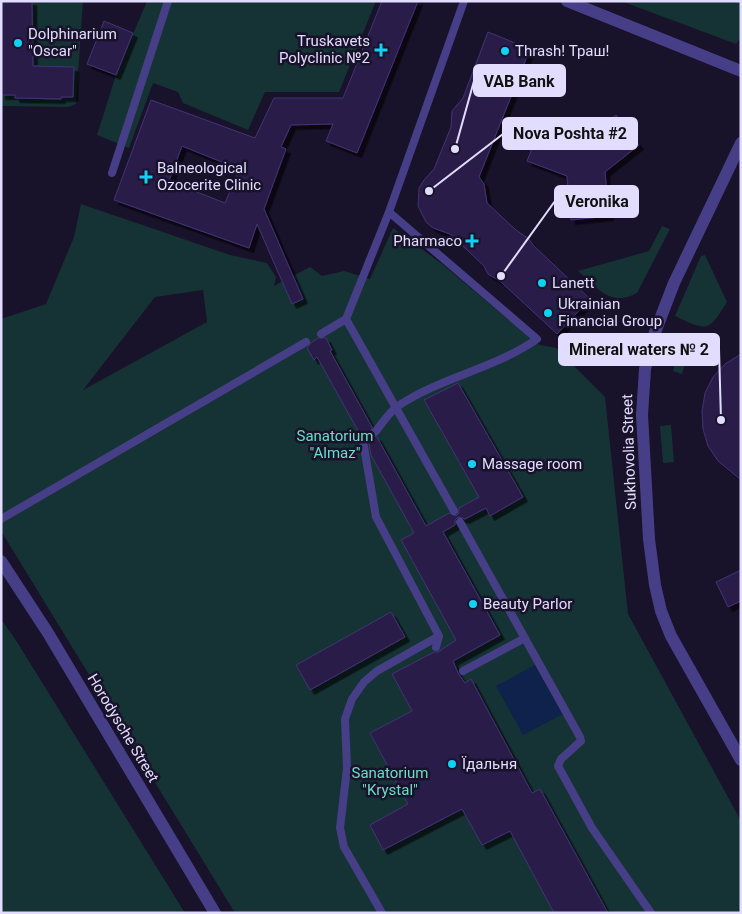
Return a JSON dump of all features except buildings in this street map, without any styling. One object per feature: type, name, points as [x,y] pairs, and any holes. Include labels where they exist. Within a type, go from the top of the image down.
[{"type":"street","points":[[566,1],[741,71]]},
{"type":"street","name":"Sukhovolia Street","points":[[741,142],[674,283],[654,335],[645,369],[642,415],[649,539],[654,584],[661,611],[671,636],[741,760]]},
{"type":"street","name":"Horodysche Street","points":[[1,561],[48,633],[215,913]]},
{"type":"lane","points":[[112,173],[168,1]]},
{"type":"lane","points":[[321,334],[346,319],[388,212],[464,1]]},
{"type":"lane","points":[[375,432],[396,407],[448,379],[496,363],[521,350],[537,338],[388,212]]},
{"type":"lane","points":[[346,319],[454,510]]},
{"type":"lane","points":[[1,519],[306,342]]},
{"type":"lane","points":[[363,441],[376,517],[439,636],[436,646]]},
{"type":"lane","points":[[460,522],[580,737],[581,741],[561,758],[558,766],[592,828],[651,913]]},
{"type":"lane","points":[[382,913],[344,847],[340,828],[347,768],[345,719],[352,699],[364,682],[377,671],[439,636]]},
{"type":"lane","points":[[463,671],[526,638]]},
{"type":"green space","points":[[1,1],[83,1],[76,104],[68,107],[1,106]]},
{"type":"green space","points":[[147,1],[376,1],[339,92],[265,92],[248,130],[183,103],[178,92],[153,83],[129,148],[97,135],[116,75]]},
{"type":"green space","points":[[621,1],[741,1],[741,38],[736,44]]},
{"type":"green space","points":[[81,204],[230,255],[267,263],[276,277],[274,286],[310,267],[322,276],[344,271],[370,279],[393,228],[442,264],[529,337],[540,345],[556,348],[605,397],[628,614],[741,821],[741,913],[235,913],[1,531],[1,319],[46,304],[74,237]],"holes":[[[203,290],[207,322],[83,390],[155,297]]]},
{"type":"green space","points":[[662,226],[670,229],[637,293],[627,297],[611,297],[604,294],[578,271],[649,251]]},
{"type":"green space","points":[[705,255],[727,302],[711,324],[701,326],[675,316],[701,256]]},
{"type":"green space","points":[[681,341],[691,344],[682,374],[673,371]]},
{"type":"green space","points":[[671,425],[674,462],[663,463],[660,426]]},
{"type":"green space","points":[[1,619],[17,642],[185,913],[1,913]]},
{"type":"water","points":[[535,665],[563,714],[523,735],[496,686]]},
{"type":"place","name":"Dolphinarium \"Oscar\"","points":[[18,43]]},
{"type":"place","name":"Truskavets Polyclinic №2","points":[[381,50]]},
{"type":"place","name":"Thrash! Траш!","points":[[505,51]]},
{"type":"place","name":"VAB Bank","points":[[455,149]]},
{"type":"place","name":"Balneological Ozocerite Clinic","points":[[146,177]]},
{"type":"place","name":"Nova Poshta #2","points":[[429,191]]},
{"type":"place","name":"Pharmaco","points":[[472,241]]},
{"type":"place","name":"Veronika","points":[[501,276]]},
{"type":"place","name":"Lanett","points":[[542,283]]},
{"type":"place","name":"Ukrainian Financial Group","points":[[548,313]]},
{"type":"place","name":"Mineral waters № 2","points":[[721,420]]},
{"type":"place","name":"Massage room","points":[[472,464]]},
{"type":"place","name":"Beauty Parlor","points":[[473,604]]},
{"type":"place","name":"Їдальня","points":[[452,764]]},
{"type":"park label","name":"Sanatorium \"Almaz\"","points":[[335,444]]},
{"type":"park label","name":"Sanatorium \"Krystal\"","points":[[390,782]]}]
